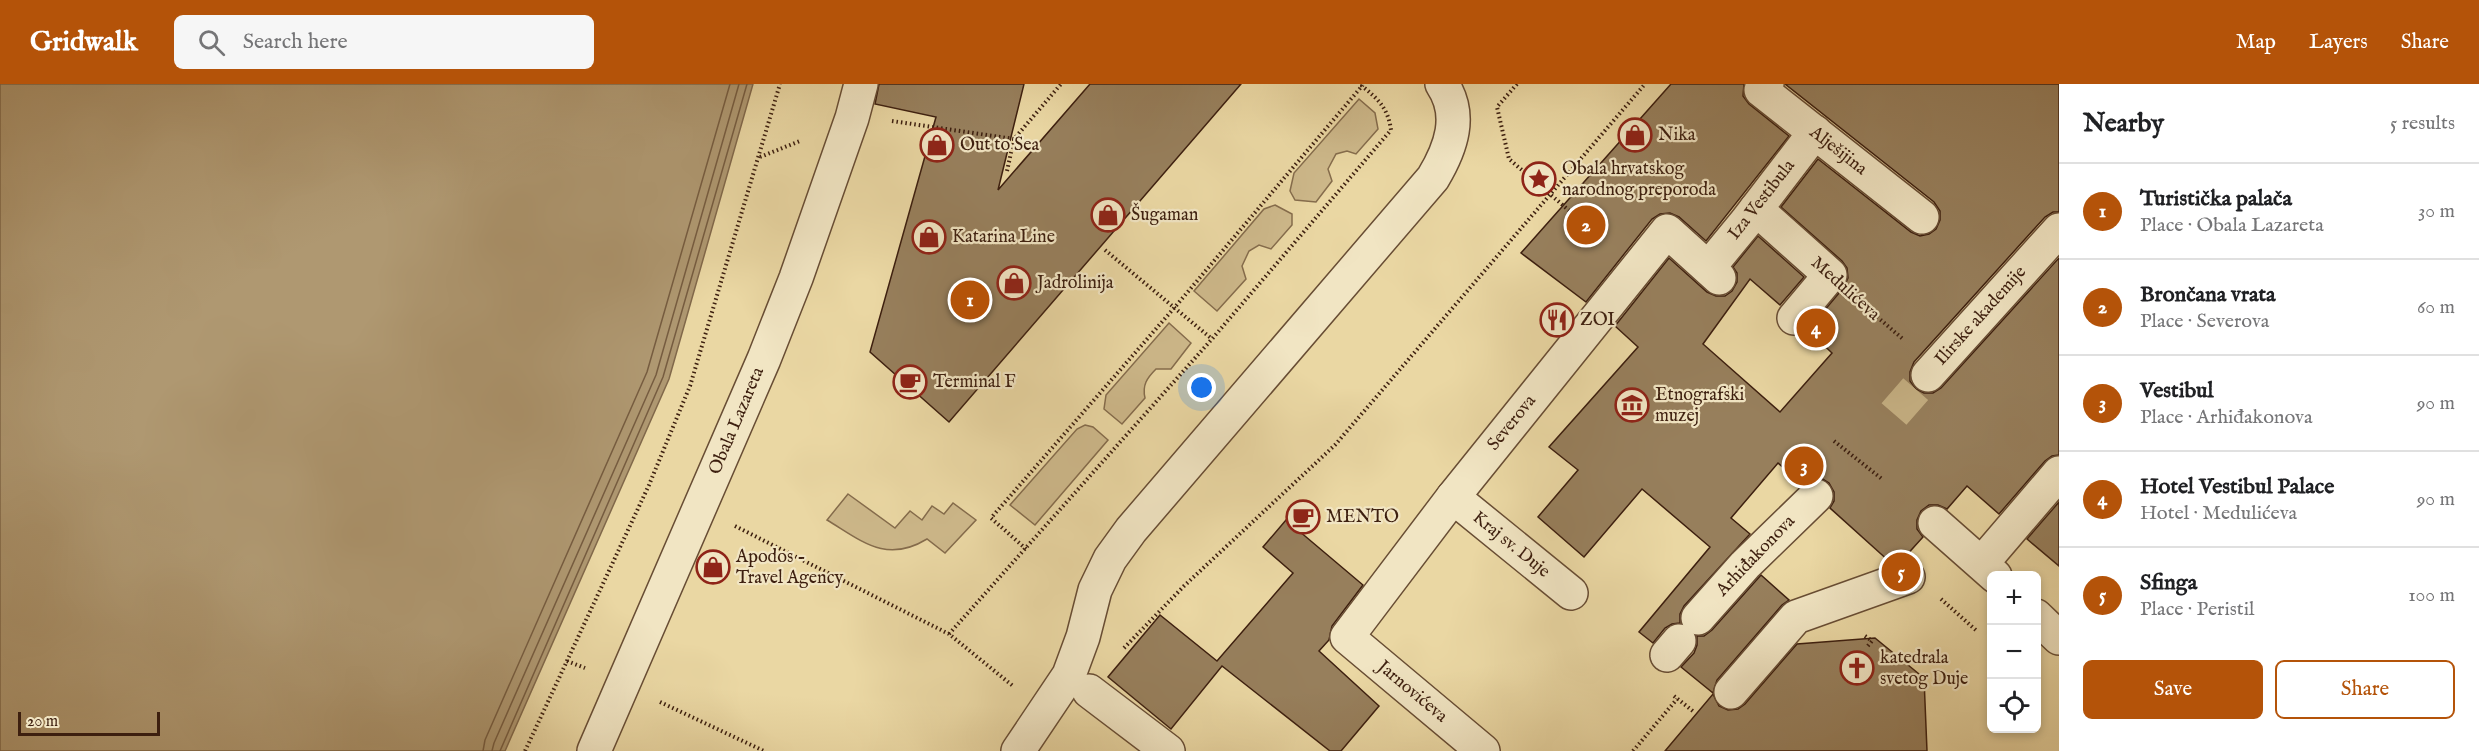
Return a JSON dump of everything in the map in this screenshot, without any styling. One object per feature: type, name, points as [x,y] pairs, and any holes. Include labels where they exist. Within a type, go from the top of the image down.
[{"type":"street","name":"Obala Lazareta","points":[[594,751],[764,359],[796,278],[852,118],[861,84]]},
{"type":"street","points":[[1018,751],[1076,661],[1095,590],[1110,559],[1131,530],[1433,178],[1446,154],[1454,123],[1450,96],[1442,84]]},
{"type":"street","name":"Alješijina","points":[[1767,84],[1761,90],[1922,217]]},
{"type":"street","name":"Iza Vestibula","points":[[1714,272],[1756,209],[1815,132]]},
{"type":"street","name":"Medulićeva","points":[[1756,209],[1830,275]]},
{"type":"street","name":"Ilirske akademije","points":[[1931,371],[2059,230]]},
{"type":"street","name":"Severova","points":[[1370,657],[1347,637],[1453,497],[1667,231],[1714,272]]},
{"type":"street","points":[[1794,318],[1830,275]]},
{"type":"street","points":[[1935,522],[1988,569],[2012,525],[2059,473]]},
{"type":"street","name":"Arhiđakonova","points":[[1681,638],[1745,565],[1816,496]]},
{"type":"street","name":"Kraj sv. Duje","points":[[1453,497],[1570,593]]},
{"type":"street","points":[[1731,692],[1796,616],[1908,577]]},
{"type":"street","points":[[2041,620],[2059,638]]},
{"type":"street","name":"Jarnovićeva","points":[[1370,657],[1483,751]]},
{"type":"street","points":[[1089,691],[1168,751]]},
{"type":"path","points":[[525,751],[649,485],[690,386],[780,84]]},
{"type":"path","points":[[1007,171],[1014,139],[1061,84]]},
{"type":"path","points":[[1517,84],[1497,107],[1509,159],[1586,225]]},
{"type":"path","points":[[1089,691],[1105,668],[1184,586],[1335,445],[1645,84]]},
{"type":"path","points":[[949,634],[1026,549],[1212,339],[1391,130],[1389,116],[1380,100],[1363,85],[1175,307],[991,518],[1026,549]]},
{"type":"path","points":[[892,121],[1014,139]]},
{"type":"path","points":[[759,157],[809,137]]},
{"type":"path","points":[[1106,250],[1212,339]]},
{"type":"path","name":"Medulićeva","points":[[1830,275],[1931,371]]},
{"type":"path","points":[[1834,441],[1882,479]]},
{"type":"path","points":[[734,526],[949,634],[1021,693]]},
{"type":"path","points":[[1866,636],[1872,641],[1866,648]]},
{"type":"path","points":[[651,698],[764,751]]},
{"type":"path","points":[[1633,751],[1677,698]]},
{"type":"shaded area","points":[[1359,99],[1375,113],[1378,129],[1356,154],[1347,151],[1336,154],[1328,169],[1332,181],[1316,202],[1295,200],[1290,191],[1294,173]]},
{"type":"shaded area","points":[[1275,205],[1292,214],[1292,225],[1271,249],[1259,245],[1249,251],[1242,266],[1246,279],[1217,311],[1194,291],[1264,209]]},
{"type":"shaded area","points":[[1169,323],[1191,343],[1171,369],[1156,369],[1150,376],[1145,385],[1145,398],[1122,424],[1104,409],[1106,395]]},
{"type":"shaded area","points":[[1085,425],[1093,427],[1108,440],[1035,525],[1010,505],[1077,429]]},
{"type":"shaded area","points":[[848,494],[895,528],[910,511],[922,520],[932,506],[944,514],[953,503],[976,520],[945,553],[927,539],[899,550],[887,550],[863,542],[827,520]]},
{"type":"water","points":[[0,84],[753,84],[669,379],[505,751],[0,751]]},
{"type":"building","points":[[879,84],[1024,84],[998,190],[1090,84],[1241,84],[949,422],[870,352],[936,117],[875,104]]},
{"type":"building","points":[[1671,84],[1744,84],[1743,96],[1749,104],[1789,136],[1706,241],[1679,217],[1670,213],[1660,214],[1652,219],[1586,302],[1521,253]]},
{"type":"building","points":[[1785,84],[2059,84],[2059,212],[2053,212],[2045,217],[1914,362],[1910,372],[1910,381],[1916,389],[1924,393],[1933,393],[1941,388],[2059,258],[2059,455],[2052,456],[2045,461],[1999,514],[1967,486],[1947,509],[1938,505],[1929,505],[1921,511],[1917,520],[1917,529],[1923,537],[1903,559],[1891,563],[1830,508],[1834,501],[1834,492],[1829,483],[1821,478],[1812,478],[1802,484],[1778,463],[1731,518],[1750,534],[1684,606],[1680,614],[1680,623],[1665,628],[1653,643],[1639,632],[1710,547],[1642,489],[1584,557],[1538,517],[1578,470],[1549,447],[1638,347],[1615,326],[1669,258],[1707,292],[1716,296],[1725,296],[1732,291],[1737,282],[1737,273],[1733,267],[1758,236],[1804,277],[1780,305],[1750,279],[1703,344],[1780,412],[1832,353],[1808,330],[1844,287],[1848,278],[1847,268],[1842,261],[1781,207],[1818,159],[1911,232],[1920,236],[1929,234],[1936,229],[1940,220],[1940,211],[1934,202]]},
{"type":"building","points":[[2059,502],[2059,566],[2027,539]]},
{"type":"building","points":[[1286,520],[1363,585],[1332,626],[1329,640],[1319,651],[1379,706],[1341,751],[1330,751],[1222,666],[1171,729],[1108,677],[1160,615],[1217,661],[1293,573],[1263,547]]},
{"type":"building","points":[[1761,575],[1789,600],[1782,605],[1717,680],[1713,693],[1681,667],[1694,653],[1697,636],[1704,636],[1712,630]]},
{"type":"building","name":"katedrala svetog Duje","points":[[1875,638],[1924,678],[1927,751],[1665,751],[1713,694],[1719,706],[1728,710],[1738,709],[1745,704],[1797,644]]},
{"type":"tunnel","points":[[1894,414],[1928,375]]},
{"type":"place","name":"Nika","points":[[1635,135]]},
{"type":"place","name":"Out to Sea","points":[[937,145]]},
{"type":"place","name":"Obala hrvatskog narodnog preporoda","points":[[1539,179]]},
{"type":"place","name":"Šugaman","points":[[1108,215]]},
{"type":"place","name":"Brončana vrata","points":[[1586,225]]},
{"type":"place","name":"Katarina Line","points":[[929,237]]},
{"type":"place","name":"Jadrolinija","points":[[1014,283]]},
{"type":"place","name":"Turistička palača","points":[[970,300]]},
{"type":"place","name":"ZOI","points":[[1557,320]]},
{"type":"place","name":"Hotel Vestibul Palace","points":[[1816,328]]},
{"type":"place","name":"Terminal F","points":[[910,382]]},
{"type":"place","name":"Etnografski muzej","points":[[1632,405]]},
{"type":"place","name":"Vestibul","points":[[1804,466]]},
{"type":"place","name":"MENTO","points":[[1303,517]]},
{"type":"place","name":"Apodos - Travel Agency","points":[[713,567]]},
{"type":"place","name":"Sfinga","points":[[1901,572]]},
{"type":"place","name":"katedrala svetog Duje","points":[[1857,668]]}]
